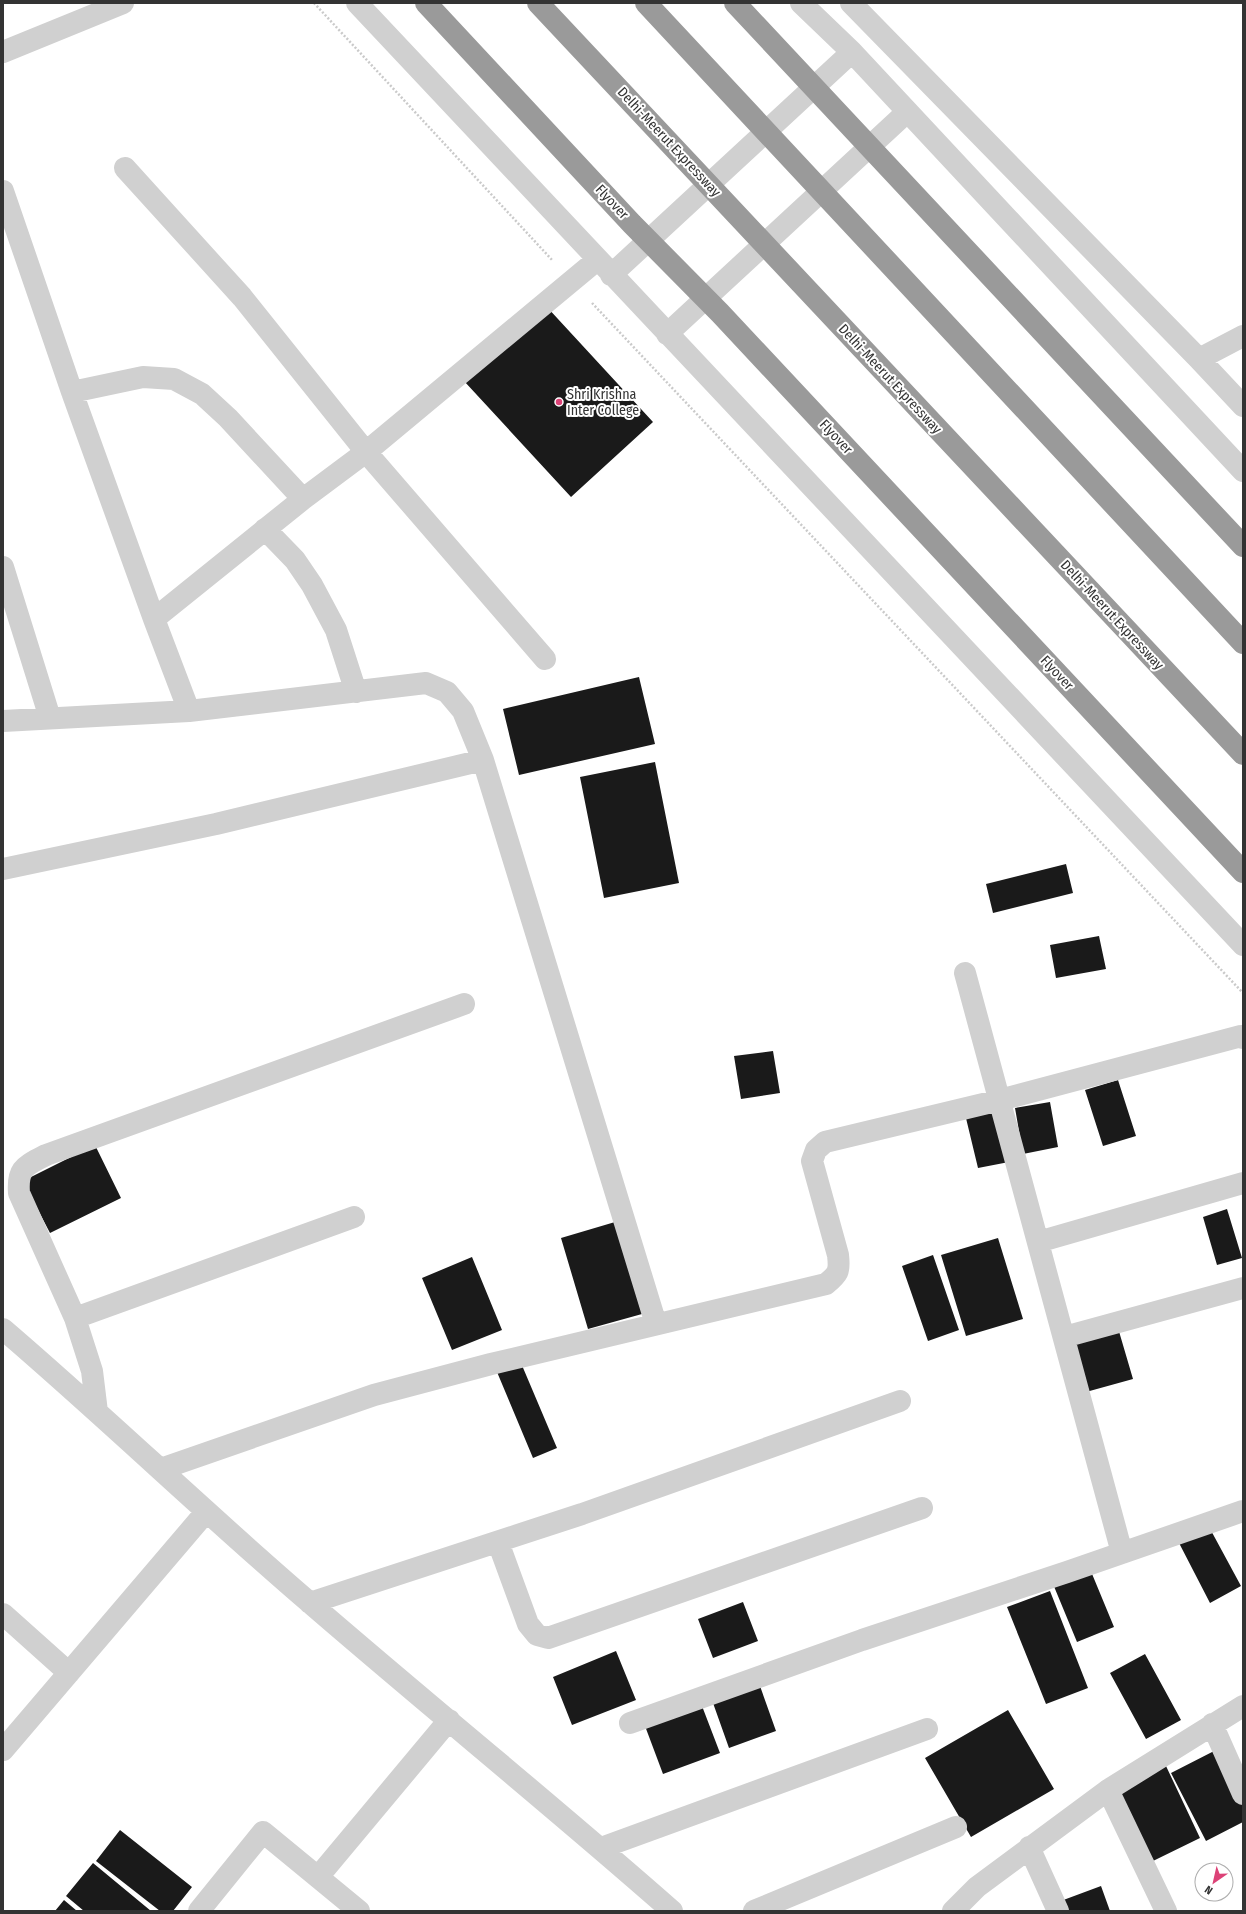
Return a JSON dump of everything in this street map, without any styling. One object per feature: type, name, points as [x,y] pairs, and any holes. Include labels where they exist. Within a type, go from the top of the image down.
[{"type":"highway","name":"Flyover","points":[[426,3],[632,224],[720,312],[1243,872]]},
{"type":"highway","name":"Delhi-Meerut Expressway","points":[[538,3],[1243,754]]},
{"type":"highway","points":[[646,3],[1243,643]]},
{"type":"highway","points":[[735,3],[1243,546]]},
{"type":"street","points":[[3,52],[124,3]]},
{"type":"street","points":[[357,3],[1243,945]]},
{"type":"street","points":[[801,3],[852,52],[1243,470]]},
{"type":"street","points":[[851,3],[1200,359],[1243,406]]},
{"type":"street","points":[[154,619],[303,499],[366,452],[572,281],[604,267],[852,52]]},
{"type":"street","points":[[667,334],[907,112]]},
{"type":"street","points":[[125,168],[242,297],[366,452],[545,659]]},
{"type":"street","points":[[3,191],[72,392],[189,711]]},
{"type":"street","points":[[1200,359],[1243,336]]},
{"type":"street","points":[[72,392],[143,377],[174,379],[202,394],[223,414],[303,499]]},
{"type":"street","points":[[265,529],[295,560],[312,585],[336,630],[356,692]]},
{"type":"street","points":[[3,567],[50,718]]},
{"type":"street","points":[[3,721],[189,711],[426,683],[447,692],[463,710],[483,760],[656,1324]]},
{"type":"street","points":[[3,869],[216,824],[483,760]]},
{"type":"street","points":[[965,973],[1122,1553]]},
{"type":"street","points":[[98,1412],[92,1371],[75,1318],[19,1193],[18,1178],[26,1166],[46,1155],[464,1004]]},
{"type":"street","points":[[161,1469],[374,1395],[491,1364],[826,1284],[836,1276],[840,1268],[838,1255],[812,1162],[816,1150],[825,1142],[1000,1100],[1241,1036],[1243,1038]]},
{"type":"street","points":[[1038,1242],[1243,1183]]},
{"type":"street","points":[[75,1318],[354,1217]]},
{"type":"street","points":[[1064,1337],[1243,1288]]},
{"type":"street","points":[[3,1330],[98,1412],[206,1512],[310,1603],[601,1848],[672,1911]]},
{"type":"street","points":[[310,1603],[582,1514],[900,1401]]},
{"type":"street","points":[[498,1542],[528,1624],[537,1635],[548,1638],[922,1508]]},
{"type":"street","points":[[630,1722],[862,1640],[1243,1511]]},
{"type":"street","points":[[3,1750],[206,1512]]},
{"type":"street","points":[[3,1614],[69,1673]]},
{"type":"street","points":[[953,1911],[977,1887],[1029,1847],[1108,1790],[1243,1706]]},
{"type":"street","points":[[318,1877],[449,1720]]},
{"type":"street","points":[[1212,1724],[1243,1794]]},
{"type":"street","points":[[601,1848],[927,1729]]},
{"type":"street","points":[[1108,1790],[1166,1911]]},
{"type":"street","points":[[754,1911],[956,1826]]},
{"type":"street","points":[[199,1911],[263,1832],[359,1911]]},
{"type":"street","points":[[1029,1847],[1058,1911]]},
{"type":"path","points":[[314,3],[572,281],[1243,993]]},
{"type":"building","name":"Shri Krishna Inter College","points":[[546,306],[653,422],[571,497],[464,381]]},
{"type":"building","points":[[639,677],[655,744],[519,775],[503,709]]},
{"type":"building","points":[[655,762],[679,883],[604,898],[580,777]]},
{"type":"building","points":[[1066,864],[1073,893],[993,913],[986,884]]},
{"type":"building","points":[[1099,936],[1106,969],[1056,978],[1050,945]]},
{"type":"building","points":[[773,1051],[780,1093],[741,1099],[734,1056]]},
{"type":"building","points":[[1118,1080],[1136,1136],[1103,1146],[1085,1090]]},
{"type":"building","points":[[1050,1102],[1058,1147],[1023,1154],[1015,1108]]},
{"type":"building","points":[[997,1107],[1009,1162],[978,1168],[965,1114]]},
{"type":"building","points":[[95,1145],[121,1198],[50,1233],[23,1181]]},
{"type":"building","points":[[1227,1209],[1242,1258],[1217,1265],[1203,1217]]},
{"type":"building","points":[[615,1222],[642,1314],[588,1329],[561,1238]]},
{"type":"building","points":[[998,1238],[1023,1319],[966,1336],[941,1255]]},
{"type":"building","points":[[933,1255],[959,1330],[928,1341],[902,1266]]},
{"type":"building","points":[[472,1257],[502,1330],[452,1350],[422,1278]]},
{"type":"building","points":[[1118,1328],[1133,1379],[1086,1392],[1072,1341]]},
{"type":"building","points":[[521,1363],[557,1448],[533,1458],[497,1372]]},
{"type":"building","points":[[1208,1525],[1241,1586],[1210,1603],[1178,1541]]},
{"type":"building","points":[[1090,1569],[1114,1627],[1077,1642],[1053,1584]]},
{"type":"building","points":[[1050,1591],[1088,1688],[1046,1704],[1007,1607]]},
{"type":"building","points":[[743,1602],[758,1641],[713,1658],[698,1619]]},
{"type":"building","points":[[616,1651],[636,1700],[572,1725],[553,1677]]},
{"type":"building","points":[[1145,1654],[1181,1720],[1146,1739],[1110,1673]]},
{"type":"building","points":[[760,1686],[776,1731],[729,1748],[713,1703]]},
{"type":"building","points":[[702,1706],[720,1753],[663,1774],[645,1726]]},
{"type":"building","points":[[1008,1710],[1054,1789],[971,1837],[925,1758]]},
{"type":"building","points":[[1216,1750],[1243,1802],[1243,1822],[1206,1841],[1171,1773]]},
{"type":"building","points":[[1166,1766],[1200,1838],[1153,1861],[1118,1788]]},
{"type":"building","points":[[120,1830],[192,1887],[173,1911],[160,1911],[96,1861]]},
{"type":"building","points":[[93,1863],[151,1911],[84,1911],[66,1896]]},
{"type":"building","points":[[1101,1886],[1110,1911],[1062,1911],[1058,1902]]},
{"type":"building","points":[[64,1900],[77,1911],[55,1911]]},
{"type":"place","name":"Shri Krishna Inter College","points":[[559,402]]}]
